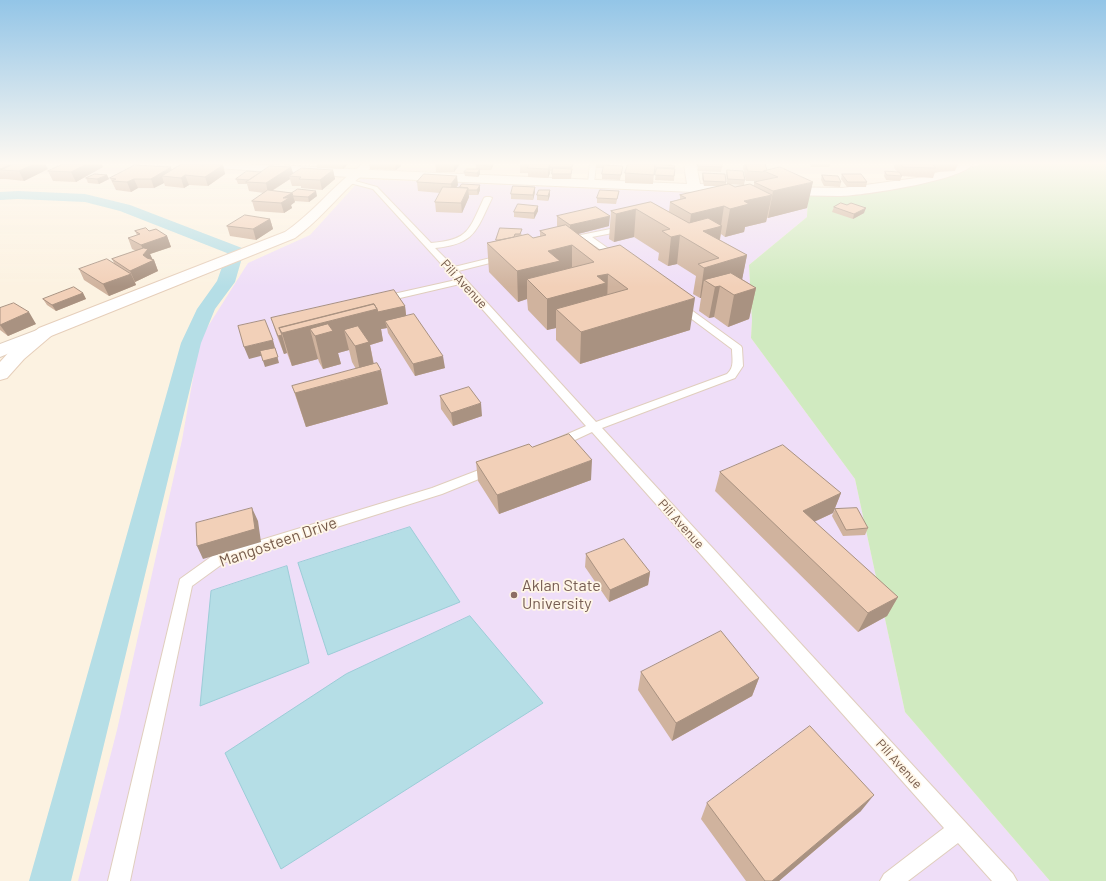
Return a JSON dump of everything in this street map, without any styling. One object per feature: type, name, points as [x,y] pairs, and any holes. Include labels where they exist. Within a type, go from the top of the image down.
[{"type":"street","points":[[0,351],[290,235],[307,223],[326,205]]},
{"type":"street","points":[[0,374],[16,355],[45,332]]},
{"type":"lane","name":"Pili Avenue","points":[[391,205],[452,270],[1006,881]]},
{"type":"lane","points":[[428,246],[462,241],[469,236],[484,205]]},
{"type":"lane","points":[[571,240],[631,226]]},
{"type":"lane","points":[[586,236],[624,264]]},
{"type":"lane","points":[[452,270],[511,255]]},
{"type":"lane","points":[[374,301],[462,281]]},
{"type":"lane","points":[[547,447],[593,427],[731,376],[738,369],[737,348],[674,301]]},
{"type":"lane","name":"Mangosteen Drive","points":[[119,881],[185,583],[220,558],[437,491],[503,465]]},
{"type":"lane","points":[[891,881],[959,829]]},
{"type":"shaded area","name":"Aklan State University","points":[[337,205],[808,205],[807,217],[749,265],[752,320],[751,338],[855,479],[905,712],[1050,881],[78,881],[117,730],[182,440],[200,339],[248,263],[310,235]]},
{"type":"green space","points":[[808,205],[1106,205],[1106,881],[1050,881],[905,712],[855,479],[751,338],[752,320],[749,265],[807,217]]},
{"type":"water","points":[[410,527],[460,602],[328,655],[298,563]]},
{"type":"water","points":[[287,566],[309,663],[200,706],[211,591]]},
{"type":"water","points":[[470,616],[543,703],[281,869],[225,753],[346,674]]},
{"type":"building","points":[[517,205],[538,206],[534,213],[514,212]]},
{"type":"building","points":[[637,205],[657,205],[689,223],[708,218],[722,226],[703,231],[747,255],[704,268],[698,264],[719,258],[680,235],[671,237],[662,231],[670,229],[636,209],[616,214],[611,211]]},
{"type":"building","points":[[675,205],[745,205],[730,209],[724,206],[691,214]]},
{"type":"building","points":[[837,205],[857,205],[866,208],[854,214],[834,207]]},
{"type":"building","points":[[596,207],[610,216],[570,225],[557,216]]},
{"type":"building","points":[[245,215],[270,219],[253,229],[227,226]]},
{"type":"building","points":[[566,225],[599,250],[620,245],[695,298],[581,332],[556,309],[628,289],[608,274],[597,276],[606,283],[547,299],[527,279],[594,262],[572,245],[548,251],[560,261],[517,271],[487,243],[528,234],[533,238],[546,235],[540,231]]},
{"type":"building","points":[[146,228],[149,231],[156,229],[167,236],[141,245],[128,238],[140,234],[135,231]]},
{"type":"building","points":[[500,228],[522,229],[520,234],[515,234],[514,237],[496,240]]},
{"type":"building","points":[[144,248],[148,249],[143,255],[154,260],[130,271],[112,259]]},
{"type":"building","points":[[107,259],[131,274],[103,284],[79,269]]},
{"type":"building","points":[[731,273],[756,288],[734,295],[720,286],[715,287],[704,280]]},
{"type":"building","points":[[74,287],[83,293],[52,305],[43,299]]},
{"type":"building","points":[[394,290],[405,306],[378,312],[374,304],[279,328],[282,335],[278,336],[271,318]]},
{"type":"building","points":[[14,303],[29,312],[0,325],[0,308]]},
{"type":"building","points":[[374,304],[377,309],[282,333],[279,328]]},
{"type":"building","points":[[414,314],[443,356],[413,364],[385,321]]},
{"type":"building","points":[[265,320],[273,340],[244,347],[238,326]]},
{"type":"building","points":[[328,324],[333,331],[315,336],[310,329]]},
{"type":"building","points":[[358,326],[369,342],[355,346],[344,330]]},
{"type":"building","points":[[275,348],[278,357],[263,361],[260,351]]},
{"type":"building","points":[[377,363],[381,370],[295,393],[292,386]]},
{"type":"building","points":[[469,387],[481,403],[451,413],[440,396]]},
{"type":"building","points":[[569,434],[592,460],[497,495],[476,462],[529,444],[532,447]]},
{"type":"building","points":[[783,445],[841,493],[803,511],[898,597],[868,613],[720,472]]},
{"type":"building","points":[[252,508],[255,529],[197,546],[196,523]]},
{"type":"building","points":[[857,508],[868,528],[846,530],[835,509]]},
{"type":"building","points":[[624,539],[650,572],[610,590],[586,554]]},
{"type":"building","points":[[721,631],[759,678],[676,723],[641,672]]},
{"type":"building","points":[[810,726],[874,795],[772,881],[765,881],[707,803]]},
{"type":"waterway","points":[[50,881],[191,343],[206,309],[226,282],[236,251],[176,227],[113,205]]},
{"type":"place","name":"Aklan State University","points":[[514,595]]}]
